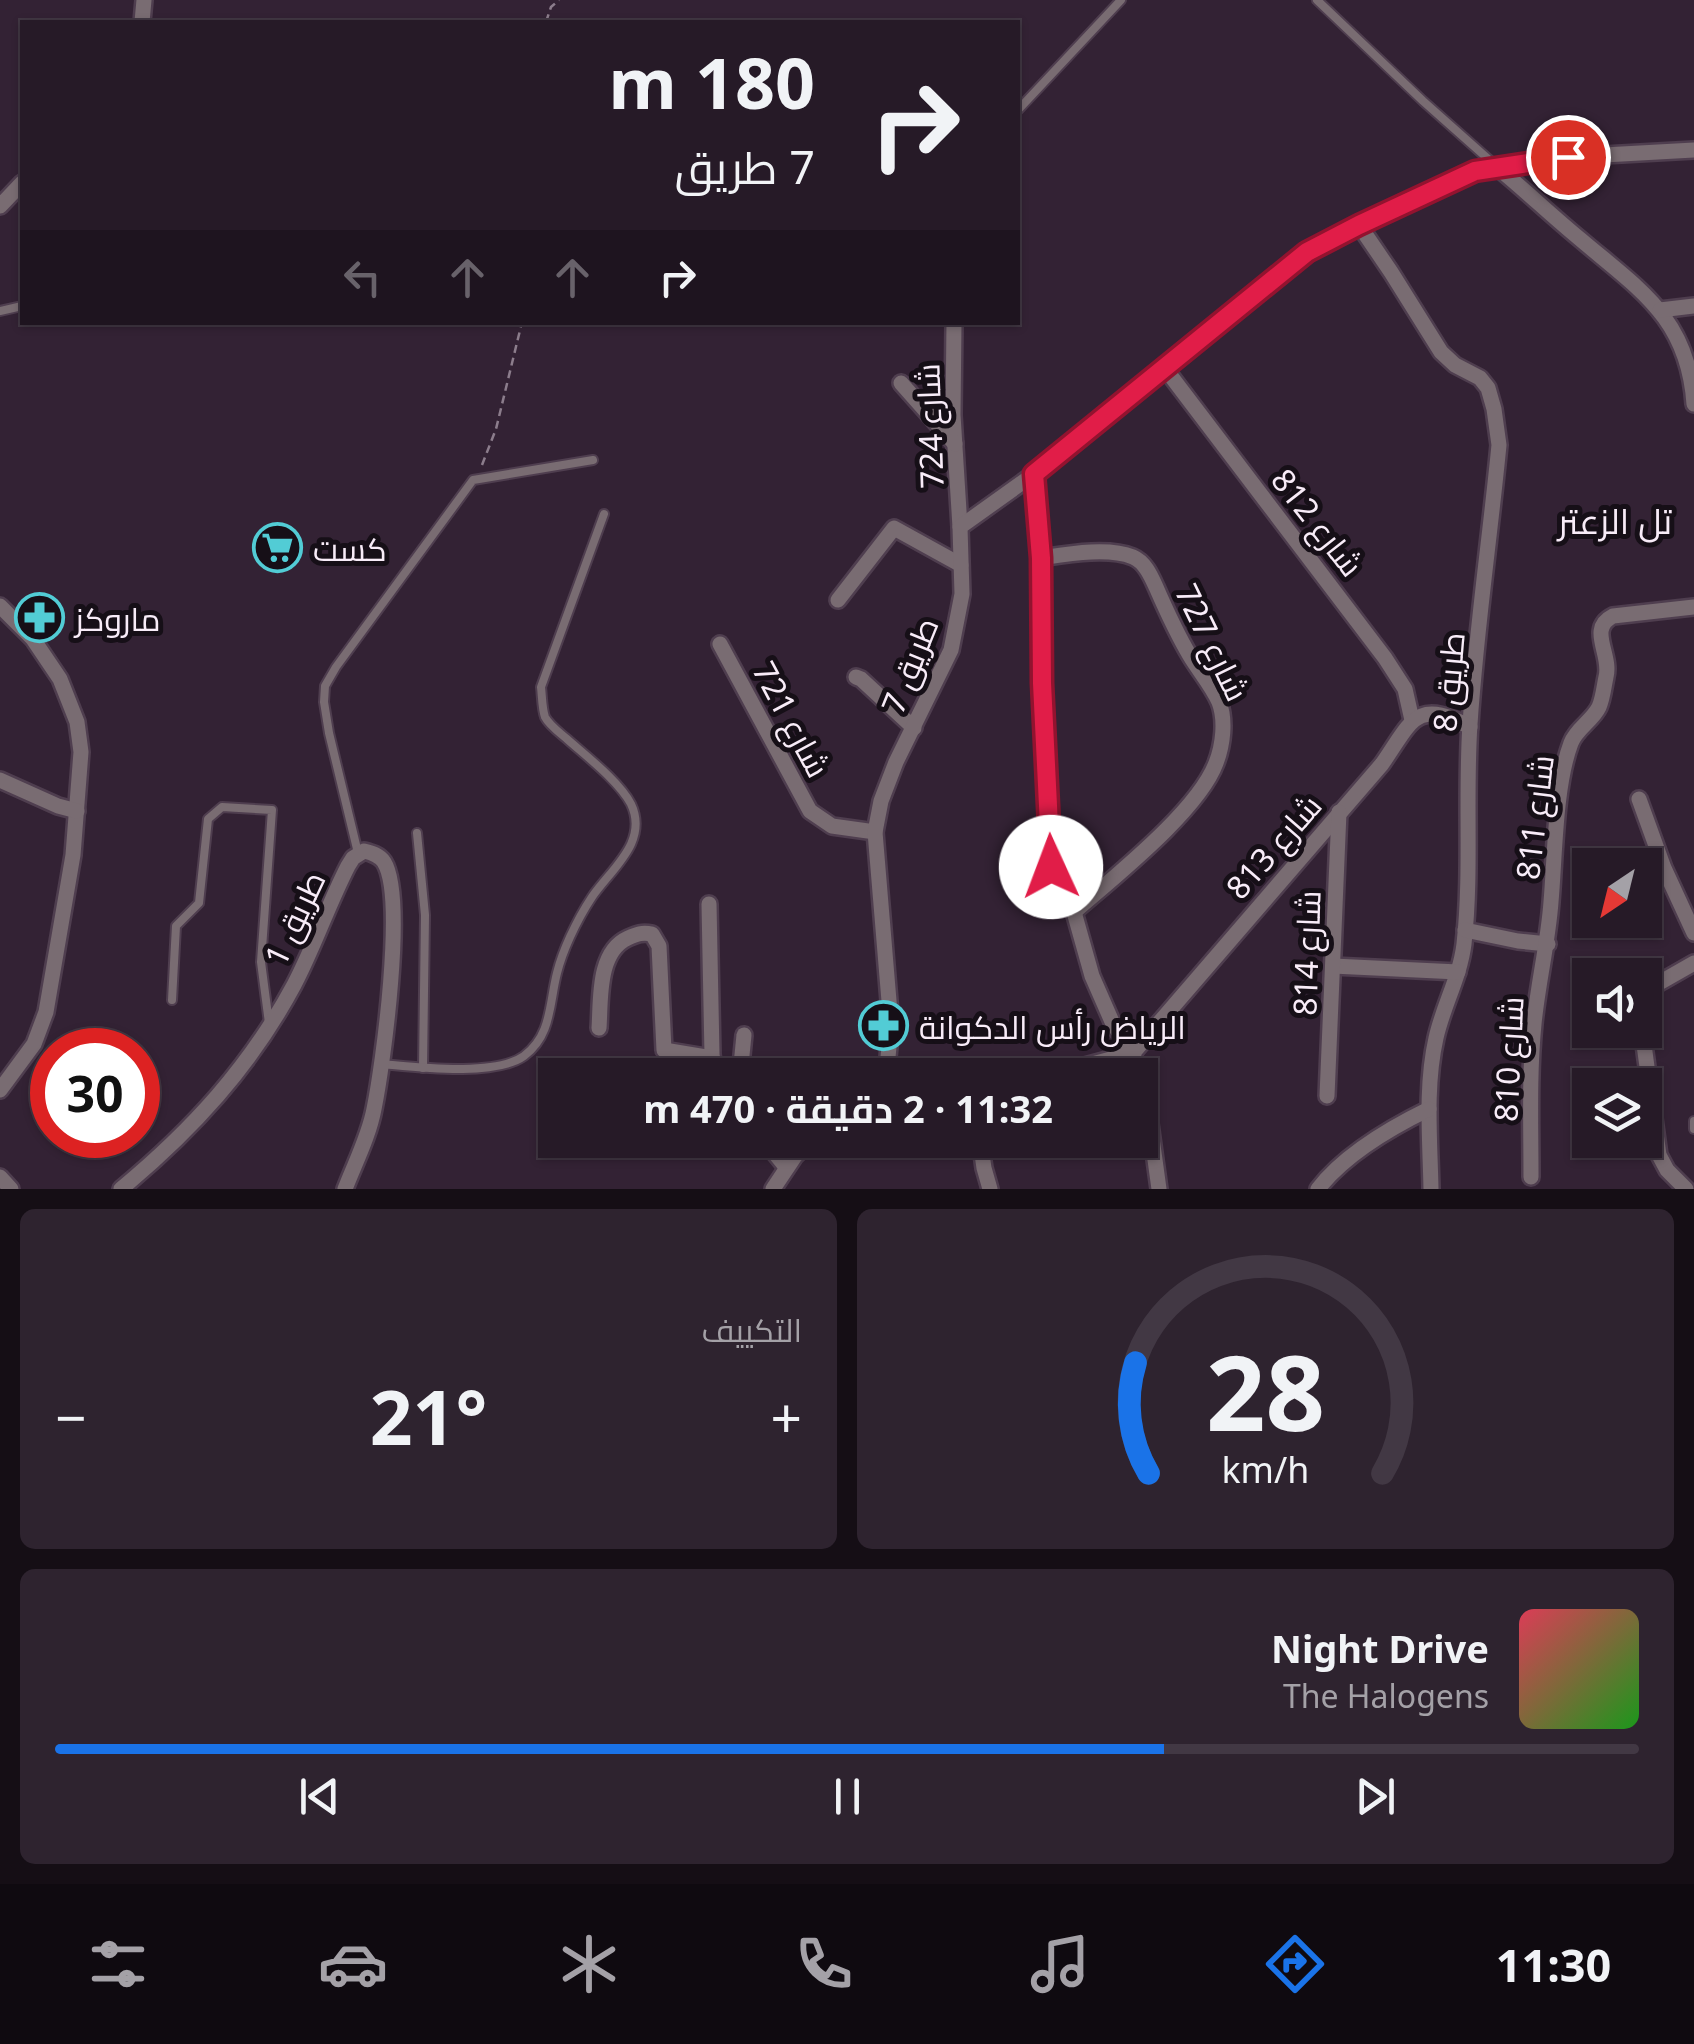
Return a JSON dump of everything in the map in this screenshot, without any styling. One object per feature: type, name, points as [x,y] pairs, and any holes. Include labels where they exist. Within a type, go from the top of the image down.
[{"type":"street","points":[[960,527],[1034,474],[1307,252],[1359,225],[1475,171],[1568,157],[1694,150]]},
{"type":"street","points":[[1498,168],[1660,310],[1678,338],[1694,404]]},
{"type":"street","name":"طريق 8","points":[[1359,225],[1441,352],[1455,365],[1480,378],[1488,388],[1499,445],[1470,727],[1465,930],[1458,972],[1432,1059],[1431,1189]]},
{"type":"street","points":[[1660,310],[1694,306]]},
{"type":"street","name":"شارع 724","points":[[954,325],[953,416],[960,527]]},
{"type":"street","name":"شارع 812","points":[[1164,366],[1386,658],[1405,689],[1412,720]]},
{"type":"street","points":[[901,384],[955,444]]},
{"type":"street","points":[[1034,474],[1041,558],[1042,683],[1051,867],[1074,912],[1092,976],[1112,1024],[1134,1058]]},
{"type":"street","name":"7 طريق","points":[[885,1058],[891,1025],[875,832],[881,801],[896,762],[950,650],[962,594],[960,527]]},
{"type":"street","points":[[838,600],[894,528],[961,566]]},
{"type":"street","name":"شارع 727","points":[[1041,558],[1083,552],[1116,554],[1140,561],[1219,703],[1222,722],[1217,761],[1201,790],[1168,827],[1074,912]]},
{"type":"street","points":[[0,606],[33,640],[60,679],[80,737],[73,854],[43,1024],[34,1044],[0,1090]]},
{"type":"street","name":"شارع 811","points":[[1548,944],[1561,786],[1572,740],[1598,709],[1608,669],[1601,626],[1614,616],[1694,607]]},
{"type":"street","name":"شارع 721","points":[[720,644],[810,811],[832,826],[875,832]]},
{"type":"street","points":[[856,676],[914,728]]},
{"type":"street","points":[[1412,720],[1426,712],[1436,713],[1470,727]]},
{"type":"street","name":"شارع 813","points":[[1133,1052],[1382,764],[1412,720]]},
{"type":"street","points":[[0,780],[77,811]]},
{"type":"street","points":[[1638,799],[1694,932]]},
{"type":"street","name":"شارع 814","points":[[1327,1096],[1339,812]]},
{"type":"street","name":"طريق 1","points":[[121,1189],[198,1118],[249,1060],[295,983],[348,866],[364,851],[384,862],[394,920],[393,954],[374,1112],[345,1189]]},
{"type":"street","points":[[708,904],[714,1058]]},
{"type":"street","points":[[1465,930],[1518,942],[1548,944]]},
{"type":"street","points":[[599,1028],[602,976],[612,950],[636,935],[652,934],[659,946],[664,1050],[688,1058]]},
{"type":"street","name":"شارع 810","points":[[1531,1177],[1534,1024],[1548,944]]},
{"type":"street","points":[[1662,982],[1694,964]]},
{"type":"street","points":[[1333,966],[1458,972]]},
{"type":"street","points":[[742,1058],[744,1036]]},
{"type":"street","points":[[1644,1048],[1659,1155],[1667,1170],[1686,1189]]},
{"type":"street","points":[[1112,1058],[1133,1052]]},
{"type":"street","points":[[1318,1189],[1373,1141],[1430,1109]]},
{"type":"street","points":[[778,1158],[786,1168]]},
{"type":"street","points":[[772,1189],[794,1158]]},
{"type":"street","points":[[983,1158],[990,1189]]},
{"type":"street","points":[[1155,1158],[1159,1189]]},
{"type":"street","points":[[0,1177],[10,1189]]},
{"type":"lane","points":[[1020,108],[1121,0]]},
{"type":"lane","points":[[1318,0],[1498,168]]},
{"type":"lane","points":[[358,853],[329,733],[325,686],[473,480],[593,460]]},
{"type":"lane","points":[[381,1064],[448,1069],[506,1064],[532,1049],[548,1020],[557,974],[570,938],[593,896],[629,851],[636,827],[631,804],[604,771],[545,716],[541,686],[604,514]]},
{"type":"lane","points":[[172,1000],[176,926],[199,903],[208,819],[222,807],[272,810],[261,962],[270,1027]]},
{"type":"lane","points":[[417,832],[425,915],[424,1068]]},
{"type":"lane","points":[[1694,1122],[1694,1130]]},
{"type":"path","points":[[473,480],[496,429],[521,325]]},
{"type":"place","name":"كست","points":[[278,548]]},
{"type":"place","name":"ماروكز","points":[[40,618]]},
{"type":"place","name":"الرياض رأس الدكوانة","points":[[884,1026]]},
{"type":"district","name":"تل الزعتر","points":[[1615,520]]},
{"type":"route","points":[[1051,867],[1042,683],[1041,558],[1034,474],[1307,252],[1475,171],[1568,157]]}]
